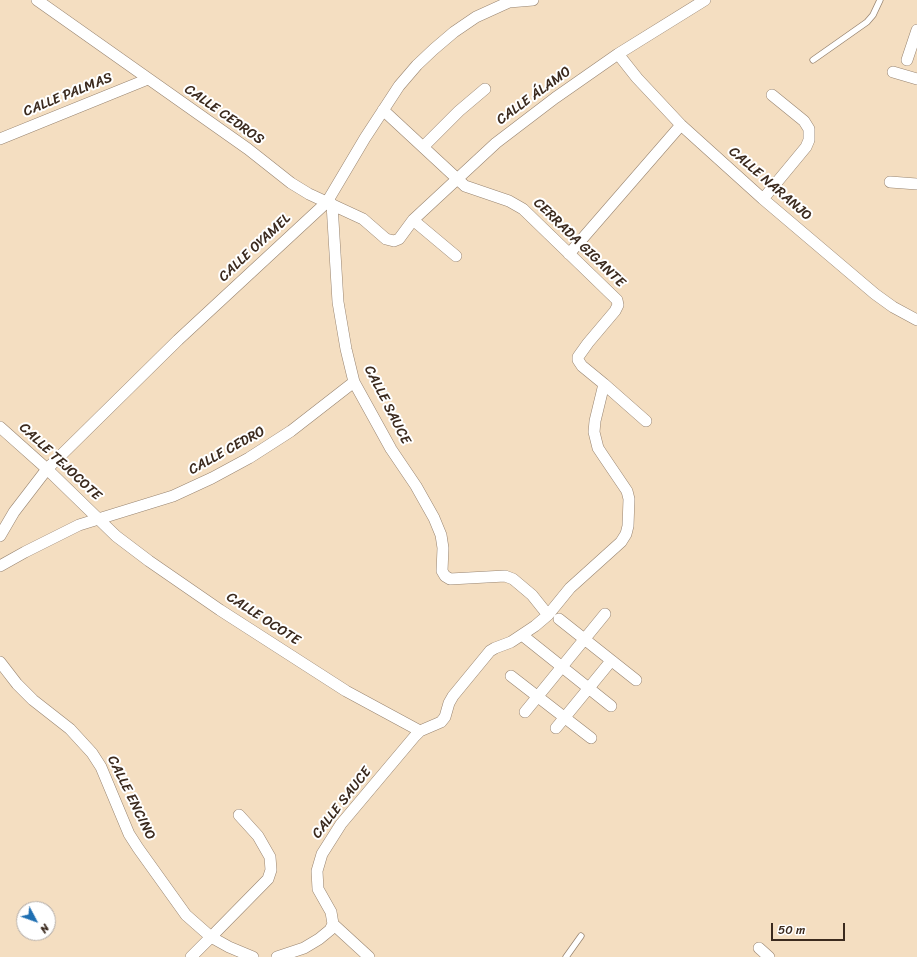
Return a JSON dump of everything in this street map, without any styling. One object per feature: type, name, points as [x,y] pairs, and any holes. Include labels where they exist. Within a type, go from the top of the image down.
[{"type":"street","name":"CALLE CEDROS","points":[[36,0],[248,149],[291,183],[309,194],[363,220],[386,239],[394,241],[399,239]]},
{"type":"street","name":"CALLE OYAMEL","points":[[0,536],[14,512],[47,469],[178,340],[329,203],[365,138],[399,86],[417,65],[454,32],[476,17],[509,2],[533,0]]},
{"type":"street","name":"CALLE ÁLAMO","points":[[399,239],[412,220],[496,143],[555,98],[618,54],[701,1]]},
{"type":"street","points":[[907,60],[917,30]]},
{"type":"street","name":"CALLE NARANJO","points":[[618,54],[642,84],[681,125],[763,199],[875,294],[893,307],[917,320]]},
{"type":"street","points":[[893,72],[917,79]]},
{"type":"street","name":"CALLE PALMAS","points":[[0,139],[148,79]]},
{"type":"street","points":[[424,146],[485,89]]},
{"type":"street","points":[[763,199],[806,147],[809,140],[809,129],[804,121],[772,95]]},
{"type":"street","name":"CERRADA GIGANTE","points":[[383,110],[424,146],[456,179],[469,188],[500,197],[516,204],[533,218],[614,296],[618,305],[616,310],[578,357],[578,360],[582,366],[604,384]]},
{"type":"street","points":[[569,254],[681,125]]},
{"type":"street","points":[[890,182],[917,184]]},
{"type":"street","name":"CALLE SAUCE","points":[[329,203],[338,302],[346,349],[354,382],[391,449],[416,486],[434,518],[441,534],[443,548],[442,571],[445,576],[450,579],[505,576],[513,579],[532,595],[548,615]]},
{"type":"street","points":[[412,220],[456,256]]},
{"type":"street","name":"CALLE CEDRO","points":[[0,566],[49,539],[79,525],[173,496],[212,478],[249,458],[291,431],[354,382]]},
{"type":"street","points":[[604,384],[646,421]]},
{"type":"street","name":"CALLE SAUCE","points":[[333,924],[331,912],[318,889],[316,880],[322,854],[341,824],[420,731],[442,722],[449,703],[461,685],[490,651],[511,642],[548,615],[570,588],[621,542],[626,534],[628,526],[629,499],[627,491],[598,448],[594,432],[595,421],[604,384]]},
{"type":"street","name":"CALLE TEJOCOTE","points":[[0,427],[47,469],[99,519]]},
{"type":"street","name":"CALLE OCOTE","points":[[99,519],[116,536],[149,561],[220,610],[346,691],[420,731]]},
{"type":"street","points":[[525,712],[561,666],[605,614]]},
{"type":"street","points":[[559,619],[636,680]]},
{"type":"street","points":[[522,635],[611,706]]},
{"type":"street","points":[[556,728],[611,661]]},
{"type":"street","name":"CALLE ENCINO","points":[[0,662],[17,684],[33,700],[70,729],[92,753],[101,767],[129,834],[138,848],[186,915],[211,937]]},
{"type":"street","points":[[511,676],[591,738]]},
{"type":"street","points":[[192,957],[268,879],[271,870],[270,857],[258,836],[239,815]]},
{"type":"street","points":[[277,957],[304,948],[320,939],[330,930],[333,924],[369,957]]},
{"type":"street","points":[[211,937],[235,950],[253,957]]},
{"type":"street","points":[[759,948],[769,957]]},
{"type":"lane","points":[[813,60],[867,22],[873,15],[880,0]]},
{"type":"lane","points":[[566,957],[581,936]]}]
